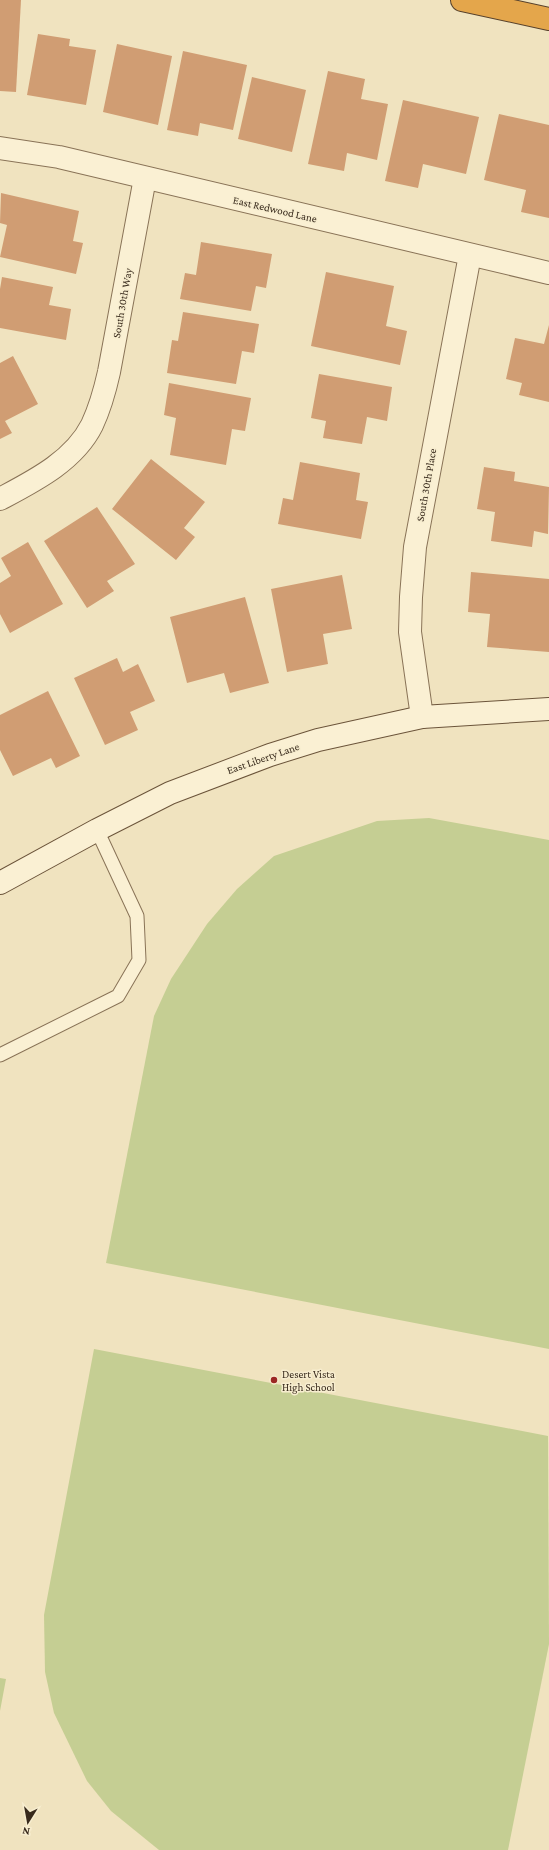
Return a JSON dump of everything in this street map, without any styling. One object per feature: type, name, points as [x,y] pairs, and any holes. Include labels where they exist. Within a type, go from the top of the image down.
[{"type":"highway","points":[[462,0],[549,18]]},
{"type":"street","name":"East Redwood Lane","points":[[0,148],[59,157],[549,273]]},
{"type":"street","name":"South 30th Way","points":[[0,499],[53,469],[74,449],[91,426],[102,400],[109,372],[145,178]]},
{"type":"street","name":"South 30th Place","points":[[422,717],[410,632],[415,547],[470,255]]},
{"type":"street","name":"East Liberty Lane","points":[[0,883],[97,830],[170,793],[270,755],[318,740],[422,717],[549,709]]},
{"type":"lane","points":[[0,1055],[118,996],[139,960],[136,916],[97,830]]},
{"type":"green space","points":[[429,818],[549,840],[549,1349],[106,1263],[154,1016],[171,979],[207,924],[237,889],[274,856],[377,821]]},
{"type":"green space","points":[[94,1349],[548,1436],[549,1644],[508,1850],[159,1850],[111,1811],[87,1781],[54,1713],[45,1672],[44,1615]]},
{"type":"green space","points":[[0,1678],[6,1679],[0,1711]]},
{"type":"building","points":[[0,0],[21,0],[16,92],[0,91]]},
{"type":"building","points":[[38,34],[70,39],[69,46],[96,50],[86,105],[27,95]]},
{"type":"building","points":[[117,44],[172,56],[158,125],[103,112]]},
{"type":"building","points":[[183,51],[247,65],[233,130],[200,123],[198,136],[167,130]]},
{"type":"building","points":[[328,71],[365,79],[361,99],[388,104],[377,160],[347,153],[344,171],[308,164]]},
{"type":"building","points":[[252,77],[306,90],[292,152],[238,139]]},
{"type":"building","points":[[403,100],[479,117],[466,174],[423,164],[418,188],[385,181]]},
{"type":"building","points":[[499,114],[549,125],[549,218],[521,212],[526,190],[484,180]]},
{"type":"building","points":[[1,193],[79,211],[73,241],[83,243],[76,274],[0,257],[7,225],[0,223]]},
{"type":"building","points":[[201,242],[272,254],[266,288],[256,286],[251,311],[180,299],[185,273],[196,275]]},
{"type":"building","points":[[326,272],[394,286],[386,326],[407,331],[400,365],[311,346]]},
{"type":"building","points":[[2,277],[53,287],[49,305],[71,309],[66,340],[0,328],[0,289]]},
{"type":"building","points":[[183,312],[259,324],[254,353],[242,351],[236,384],[167,373],[172,340],[178,341]]},
{"type":"building","points":[[549,325],[549,402],[519,395],[522,383],[506,379],[515,338],[544,344]]},
{"type":"building","points":[[13,356],[38,404],[5,421],[12,433],[0,439],[0,363]]},
{"type":"building","points":[[319,374],[392,387],[387,421],[367,417],[362,444],[323,438],[326,421],[311,418]]},
{"type":"building","points":[[169,383],[251,398],[245,431],[232,429],[226,465],[170,455],[176,418],[164,415]]},
{"type":"building","points":[[151,459],[205,502],[184,528],[195,537],[176,560],[112,509]]},
{"type":"building","points":[[300,462],[360,473],[356,500],[368,502],[361,539],[278,524],[283,498],[293,500]]},
{"type":"building","points":[[484,467],[515,472],[514,481],[549,487],[548,534],[534,531],[532,547],[491,541],[495,512],[477,509]]},
{"type":"building","points":[[97,507],[135,564],[107,581],[114,591],[87,608],[44,541]]},
{"type":"building","points":[[28,542],[63,604],[10,633],[0,614],[0,583],[11,576],[1,558]]},
{"type":"building","points":[[471,572],[549,579],[549,652],[487,647],[490,614],[468,612]]},
{"type":"building","points":[[342,575],[352,629],[323,634],[328,664],[287,672],[271,589]]},
{"type":"building","points":[[245,597],[269,683],[230,693],[224,673],[187,683],[170,617]]},
{"type":"building","points":[[117,658],[123,672],[138,664],[155,701],[130,712],[138,730],[105,745],[74,678]]},
{"type":"building","points":[[48,691],[80,756],[56,768],[51,758],[13,776],[0,750],[0,715]]},
{"type":"place","name":"Desert Vista High School","points":[[274,1380]]}]
